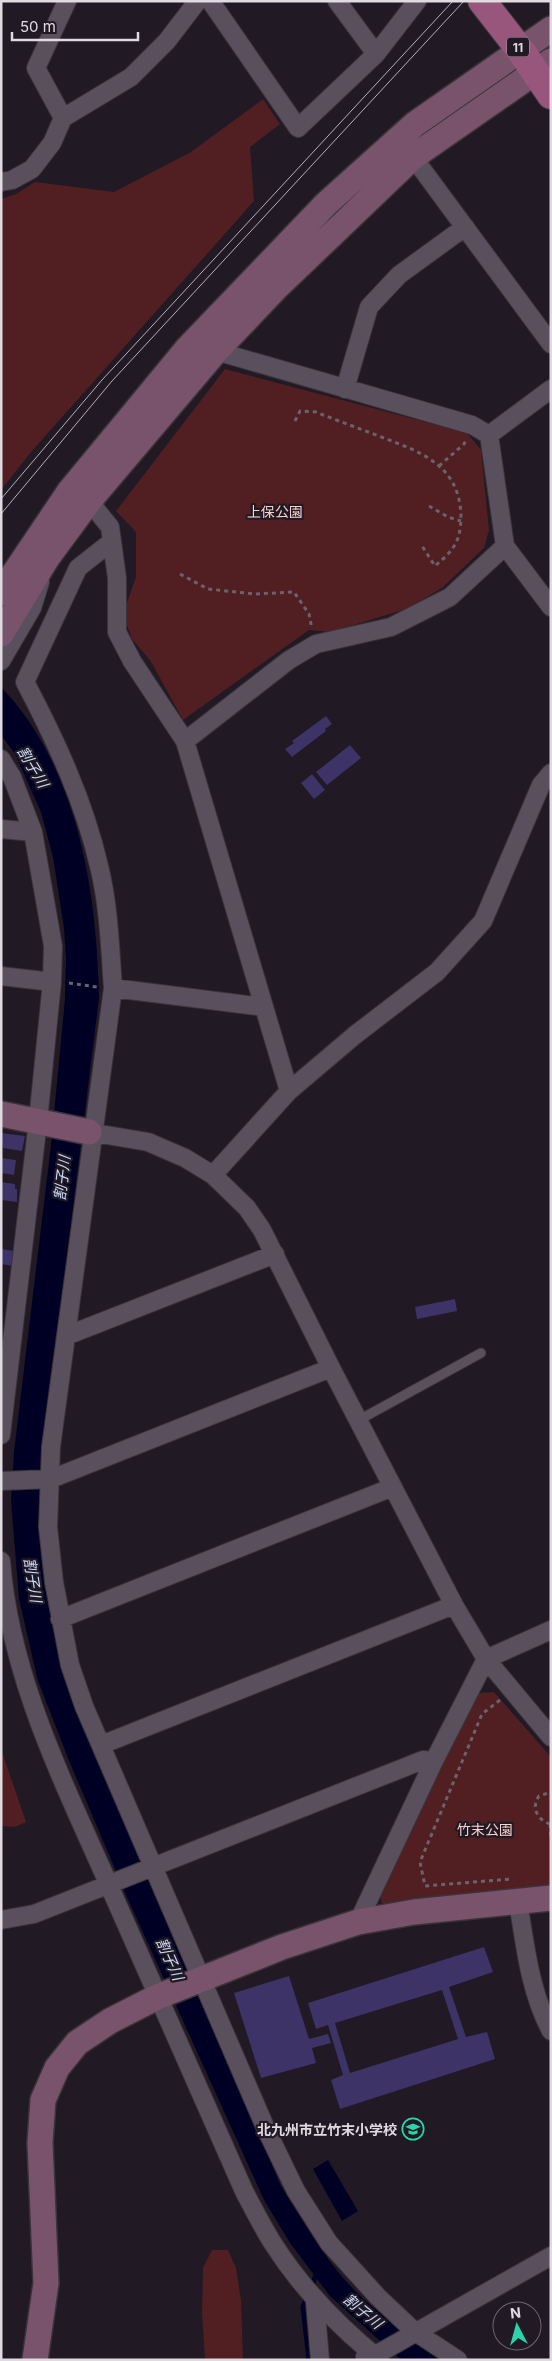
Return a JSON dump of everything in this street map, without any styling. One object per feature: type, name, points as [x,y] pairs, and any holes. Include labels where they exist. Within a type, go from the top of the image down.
[{"type":"main road","name":"11","points":[[482,1],[535,61],[551,95]]},
{"type":"street","points":[[63,118],[36,68],[67,1]]},
{"type":"street","points":[[337,1],[376,54]]},
{"type":"street","points":[[1,182],[12,180],[32,169],[52,143],[63,118],[131,77],[168,41],[202,2],[298,128],[376,54],[417,1]]},
{"type":"street","points":[[79,497],[276,288],[413,157],[535,61],[551,29]]},
{"type":"street","points":[[1,634],[8,588],[36,557],[187,349],[326,204],[415,124],[535,61]]},
{"type":"street","points":[[413,157],[551,344]]},
{"type":"street","points":[[345,389],[369,307],[399,275],[465,227]]},
{"type":"street","points":[[216,351],[472,425],[489,436],[505,546],[551,607]]},
{"type":"street","points":[[489,436],[551,390]]},
{"type":"street","points":[[79,497],[110,527],[117,578],[117,632],[132,661],[184,741],[289,1091]]},
{"type":"street","points":[[111,542],[78,568],[25,682],[54,738],[80,801],[100,867],[108,921],[108,988],[92,1133],[51,1447],[48,1527],[60,1619],[70,1665],[84,1706],[151,1867],[266,2129],[296,2191],[329,2243],[378,2297],[414,2331],[458,2360]]},
{"type":"street","points":[[184,741],[289,660],[316,644],[391,627],[450,597],[505,546]]},
{"type":"street","points":[[1,661],[32,608],[36,557]]},
{"type":"street","points":[[1,759],[12,777],[33,832],[53,946],[57,982],[43,1122],[7,1340],[1,1435]]},
{"type":"street","points":[[213,1175],[289,1091],[355,1035],[437,972],[483,921],[541,785],[551,773]]},
{"type":"street","points":[[1,829],[33,832]]},
{"type":"street","points":[[1,976],[57,982]]},
{"type":"street","points":[[108,988],[264,1007]]},
{"type":"street","points":[[1,1114],[92,1133],[148,1142],[185,1158],[213,1175],[247,1208],[274,1254],[454,1605],[486,1659],[551,1737]]},
{"type":"street","points":[[66,1336],[274,1254]]},
{"type":"street","points":[[2,1481],[49,1479],[331,1368]]},
{"type":"street","points":[[60,1619],[393,1487]]},
{"type":"street","points":[[1,1561],[4,1591],[20,1666],[50,1755],[111,1883],[244,2191],[272,2242],[310,2294],[373,2356],[414,2331],[551,2256]]},
{"type":"street","points":[[101,1744],[454,1605]]},
{"type":"street","points":[[358,1922],[434,1761],[486,1659],[551,1630]]},
{"type":"street","points":[[1,1920],[34,1914],[423,1760],[434,1761]]},
{"type":"street","points":[[515,1890],[528,1962],[543,2017],[551,2032]]},
{"type":"street","points":[[35,2360],[46,2283],[40,2143],[43,2100],[57,2068],[77,2043],[110,2020],[160,1996],[282,1947],[358,1922],[515,1890],[551,1898]]},
{"type":"street","points":[[310,2294],[320,2360]]},
{"type":"lane","points":[[359,1420],[481,1353]]},
{"type":"path","points":[[295,421],[300,411],[316,412],[424,454],[439,466],[453,484],[460,498],[460,536],[451,553],[435,566],[422,546]]},
{"type":"path","points":[[439,466],[464,444],[472,425]]},
{"type":"path","points":[[429,506],[448,517],[461,521]]},
{"type":"path","points":[[180,574],[208,589],[255,594],[294,592],[309,614],[316,644]]},
{"type":"path","points":[[57,982],[108,988]]},
{"type":"path","points":[[512,1690],[482,1714],[420,1862],[426,1886],[515,1890]]},
{"type":"path","points":[[551,1792],[540,1796],[535,1806],[538,1816],[543,1822],[550,1824],[551,1836]]},
{"type":"green space","points":[[263,99],[280,124],[250,147],[254,201],[32,451],[1,490],[1,199],[16,194],[35,182],[114,192],[191,152]]},
{"type":"green space","name":"上保公園","points":[[225,369],[467,433],[481,450],[489,530],[484,548],[442,588],[406,609],[331,632],[309,630],[183,720],[150,660],[132,639],[123,614],[136,577],[136,532],[116,511]]},
{"type":"green space","name":"竹末公園","points":[[494,1692],[551,1757],[551,1888],[390,1907],[381,1902],[380,1888],[479,1693]]},
{"type":"green space","points":[[1,1749],[26,1822],[15,1827],[1,1826]]},
{"type":"green space","points":[[212,2250],[228,2250],[236,2268],[241,2300],[243,2360],[205,2360],[202,2313],[203,2268]]},
{"type":"water","name":"割子川","points":[[1,687],[27,719],[49,754],[65,793],[78,833],[87,874],[94,916],[97,957],[99,998],[43,1450],[41,1544],[49,1610],[65,1679],[95,1756],[281,2186],[325,2255],[356,2292],[399,2328],[445,2360],[402,2360],[399,2358],[330,2296],[290,2243],[264,2200],[127,1897],[70,1763],[38,1681],[19,1599],[11,1500],[14,1452],[51,1145],[65,999],[66,958],[64,928],[53,857],[41,812],[15,754],[1,735]]},
{"type":"water","points":[[328,2160],[358,2211],[342,2221],[313,2169]]},
{"type":"building","points":[[326,716],[332,724],[325,729],[326,731],[292,757],[285,749],[294,743],[292,741]]},
{"type":"building","points":[[350,745],[361,758],[327,785],[316,772]]},
{"type":"building","points":[[312,774],[325,790],[314,799],[301,783]]},
{"type":"building","points":[[1,1133],[25,1136],[22,1151],[3,1148]]},
{"type":"building","points":[[1,1158],[16,1160],[14,1175],[1,1173]]},
{"type":"building","points":[[1,1182],[15,1184],[17,1202],[1,1200]]},
{"type":"building","points":[[1,1249],[14,1251],[13,1266],[1,1264]]},
{"type":"building","points":[[455,1299],[457,1311],[417,1319],[415,1307]]},
{"type":"building","points":[[484,1947],[493,1972],[449,1987],[466,2037],[487,2032],[495,2059],[340,2109],[331,2080],[343,2075],[328,2025],[316,2029],[308,2003]],"holes":[[[442,1990],[458,2039],[350,2073],[335,2023]]]},
{"type":"building","points":[[289,1976],[309,2039],[328,2034],[331,2043],[312,2048],[316,2063],[261,2078],[234,1993]]},
{"type":"waterway","points":[[310,2289],[318,2271]]},
{"type":"waterway","points":[[307,2297],[303,2307],[309,2360]]},
{"type":"tram line","points":[[1,499],[102,380],[453,1]]},
{"type":"tram line","points":[[1,514],[112,381],[464,1]]},
{"type":"place","name":"北九州市立竹末小学校","points":[[413,2129]]}]
